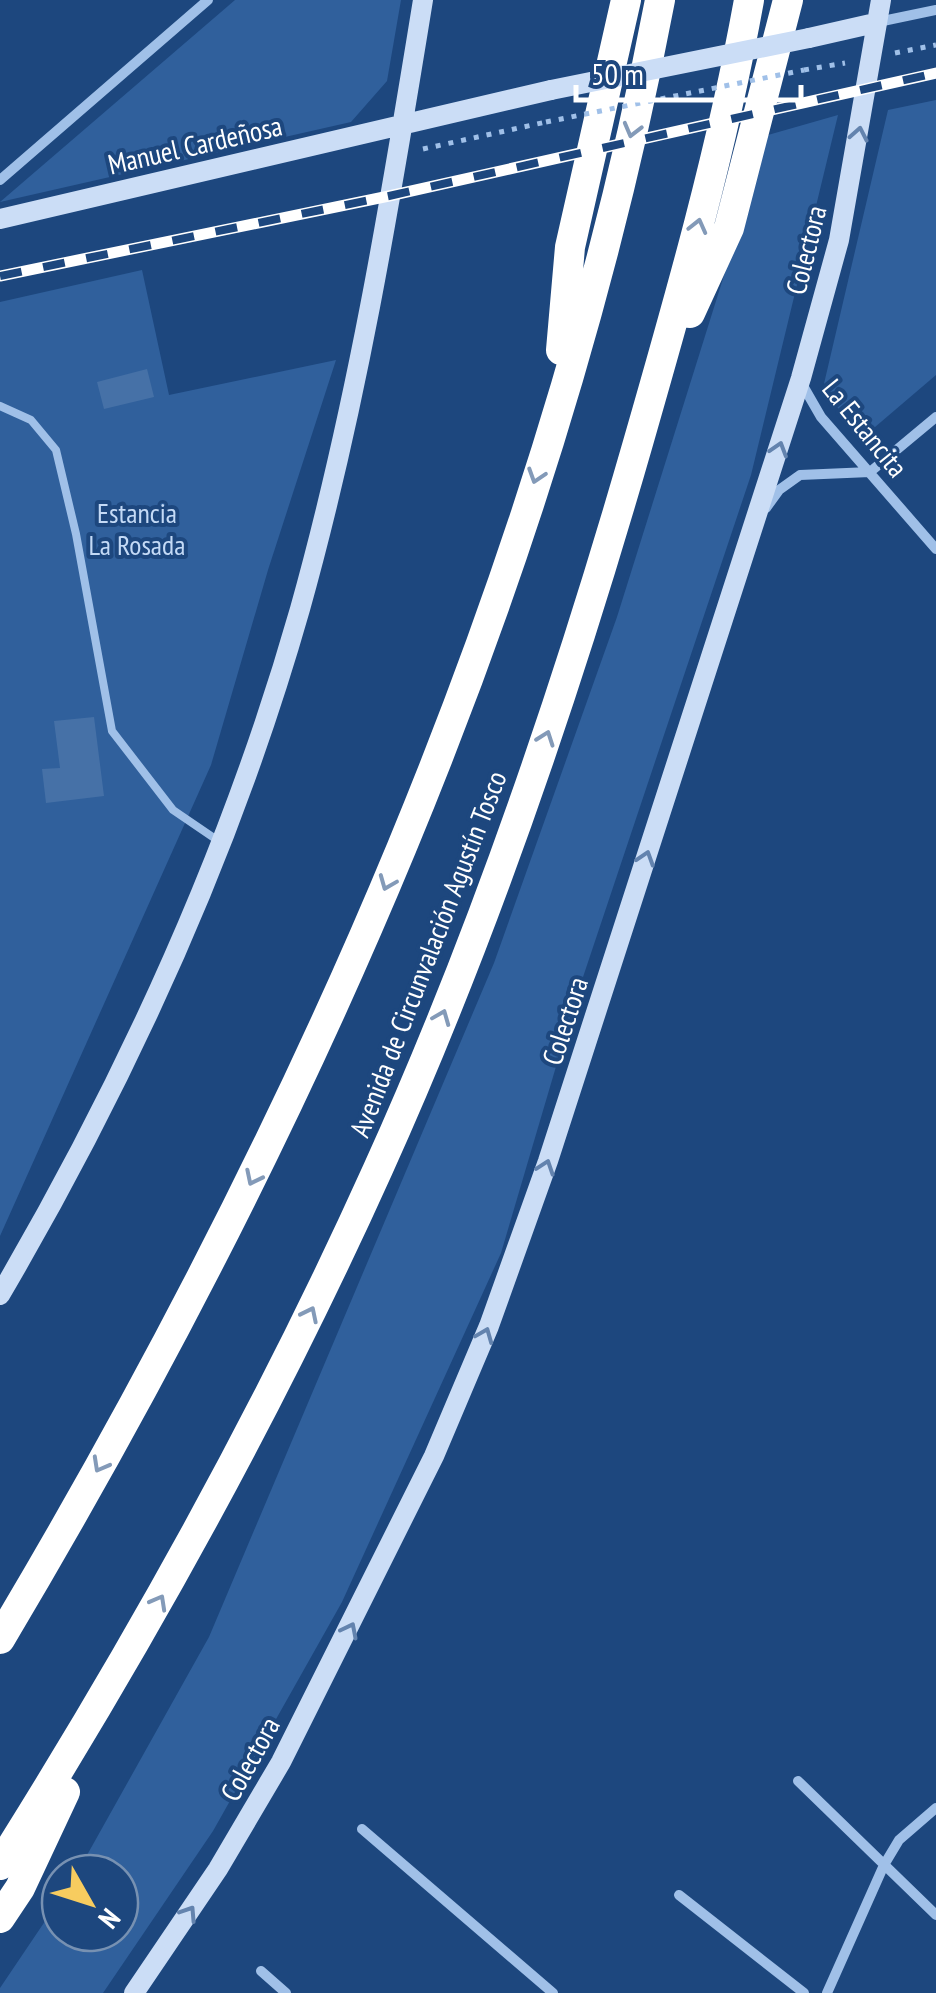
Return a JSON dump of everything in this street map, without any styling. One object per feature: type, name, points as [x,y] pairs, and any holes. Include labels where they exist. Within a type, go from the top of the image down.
[{"type":"highway","points":[[555,416],[570,247],[626,0]]},
{"type":"highway","points":[[0,1639],[215,1255],[310,1063],[373,917],[468,675],[555,416],[587,309],[643,88],[660,0]]},
{"type":"highway","name":"Avenida de Circunvalación Agustín Tosco","points":[[0,1865],[133,1648],[286,1363],[420,1072],[552,720],[605,559],[716,157],[749,0]]},
{"type":"highway","points":[[651,398],[729,228],[788,0]]},
{"type":"highway","points":[[0,1623],[40,1573]]},
{"type":"highway","points":[[0,1918],[20,1888],[133,1648]]},
{"type":"main road","points":[[0,1294],[99,1113],[159,985],[220,842],[300,610],[341,445],[379,256],[422,0]]},
{"type":"main road","name":"Colectora","points":[[134,1993],[218,1869],[281,1762],[350,1631],[462,1392],[514,1260],[801,378],[839,240],[881,0]]},
{"type":"main road","name":"Manuel Cardeñosa","points":[[0,220],[551,90],[874,23]]},
{"type":"street","points":[[0,180],[208,0]]},
{"type":"street","points":[[874,23],[936,10]]},
{"type":"street","name":"La Estancita","points":[[801,378],[812,406],[936,549]]},
{"type":"street","points":[[758,518],[779,490],[800,475],[870,472],[936,417]]},
{"type":"street","points":[[798,1781],[936,1915]]},
{"type":"street","points":[[827,1993],[884,1865],[899,1840],[936,1808]]},
{"type":"street","points":[[362,1829],[553,1993]]},
{"type":"street","points":[[679,1895],[804,1993]]},
{"type":"street","points":[[261,1971],[286,1993]]},
{"type":"lane","points":[[0,406],[31,420],[56,450],[76,534],[112,731],[172,810],[220,842]]},
{"type":"path","points":[[397,155],[936,45]]},
{"type":"green space","points":[[235,0],[401,0],[387,81],[351,122],[0,202]]},
{"type":"green space","points":[[936,100],[936,375],[861,439],[823,388],[888,110]]},
{"type":"green space","points":[[838,115],[751,475],[578,992],[501,1253],[342,1602],[213,1831],[140,1939],[140,1853],[88,1853],[209,1637],[494,963],[617,617],[768,135]]},
{"type":"green space","name":"Estancia La Rosada","points":[[142,270],[169,395],[336,360],[268,570],[211,765],[0,1236],[0,302]]},
{"type":"green space","points":[[40,1929],[40,1953],[130,1953],[103,1993],[0,1993]]},
{"type":"building","points":[[147,369],[154,397],[104,409],[97,382]]},
{"type":"building","points":[[94,717],[104,796],[46,803],[42,769],[60,768],[54,721]]},
{"type":"railway","points":[[0,276],[389,196],[936,73]]}]
